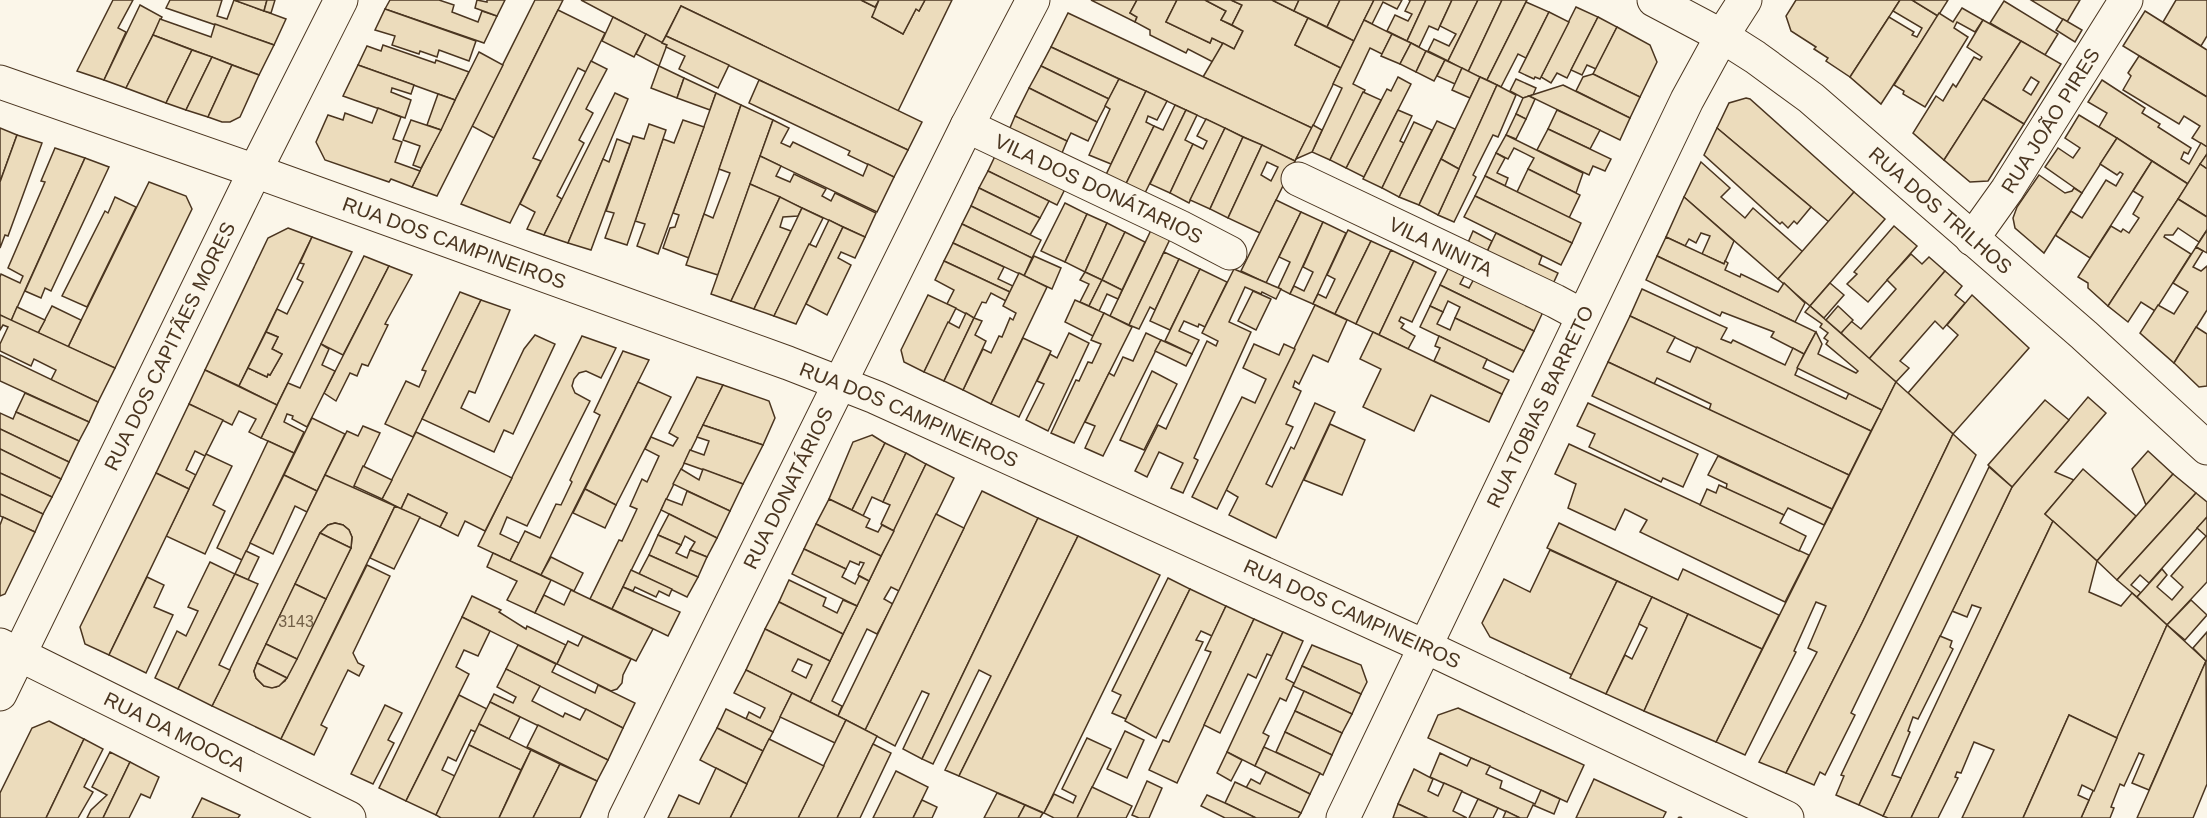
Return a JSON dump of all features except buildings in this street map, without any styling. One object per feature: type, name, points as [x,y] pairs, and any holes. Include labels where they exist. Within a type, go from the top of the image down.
[{"type":"street","name":"RUA DOS CAPITÃES MORES","points":[[0,694],[10,650],[341,0]]},
{"type":"street","name":"RUA DONATÁRIOS","points":[[625,818],[967,126],[1033,0]]},
{"type":"street","name":"RUA DOS TRILHOS","points":[[1654,0],[1722,36],[1811,98],[2205,442]]},
{"type":"street","name":"RUA TOBIAS BARRETO","points":[[1343,818],[1688,100],[1722,36],[1745,0]]},
{"type":"street","name":"RUA JOÃO PIRES","points":[[1972,239],[2007,190],[2126,0]]},
{"type":"street","name":"RUA DOS CAMPINEIROS","points":[[0,82],[255,171],[840,384],[918,417],[1424,646],[1787,818]]},
{"type":"street","name":"VILA DOS DONÁTARIOS","points":[[967,126],[1230,253]]},
{"type":"street","name":"VILA NINITA","points":[[1298,180],[1583,316]]},
{"type":"street","name":"RUA DA MOOCA","points":[[10,650],[349,818]]}]
